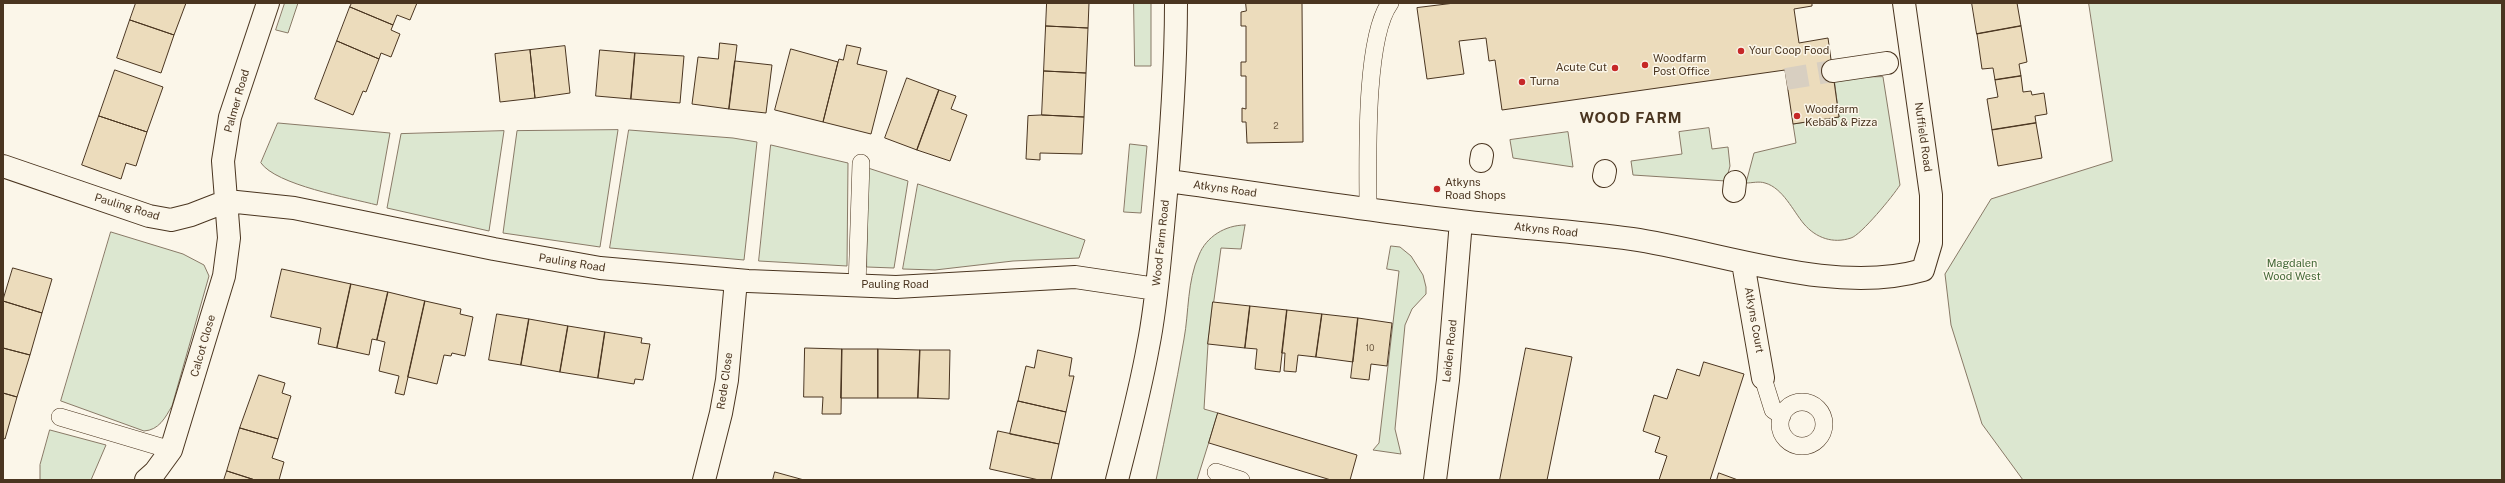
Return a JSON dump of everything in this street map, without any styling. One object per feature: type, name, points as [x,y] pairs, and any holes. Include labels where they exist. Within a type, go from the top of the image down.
[{"type":"street","name":"Palmer Road","points":[[227,201],[223,161],[230,117],[268,3]]},
{"type":"street","name":"Wood Farm Road","points":[[1117,480],[1137,404],[1148,346],[1156,290],[1168,181],[1176,62],[1176,3]]},
{"type":"street","name":"Nuffield Road","points":[[1904,3],[1930,195],[1931,243],[1923,270]]},
{"type":"street","points":[[1833,71],[1887,63]]},
{"type":"street","name":"Pauling Road","points":[[3,166],[149,216],[171,220],[191,215],[227,201],[294,208],[494,250],[600,268],[736,280],[896,287],[1075,277],[1156,290]]},
{"type":"street","name":"Atkyns Road","points":[[1168,181],[1461,221],[1633,239],[1743,263],[1831,276],[1889,278],[1923,270]]},
{"type":"street","name":"Calcot Close","points":[[146,480],[155,472],[171,450],[224,276],[229,238],[227,201]]},
{"type":"street","name":"Leiden Road","points":[[1435,480],[1448,380],[1461,221]]},
{"type":"street","name":"Atkyns Court","points":[[1743,263],[1764,378]]},
{"type":"street","name":"Rede Close","points":[[704,480],[721,413],[727,380],[736,280]]},
{"type":"lane","points":[[1368,209],[1369,117],[1375,39],[1384,11],[1390,3]]},
{"type":"lane","points":[[857,286],[861,163]]},
{"type":"lane","points":[[1764,378],[1773,410],[1782,416]]},
{"type":"lane","points":[[60,417],[171,450]]},
{"type":"lane","points":[[1216,472],[1241,480]]},
{"type":"green space","points":[[285,3],[298,3],[288,33],[276,30]]},
{"type":"green space","points":[[1134,3],[1151,3],[1151,66],[1135,66]]},
{"type":"green space","name":"Magdalen Wood West","points":[[2089,3],[2502,3],[2502,480],[2023,480],[1982,424],[1951,325],[1945,274],[1991,199],[2112,161]]},
{"type":"green space","points":[[1883,77],[1900,185],[1877,214],[1856,235],[1844,240],[1831,240],[1819,236],[1804,224],[1787,200],[1777,190],[1763,182],[1746,183],[1754,153],[1796,143],[1793,124],[1839,117],[1834,78]]},
{"type":"green space","points":[[278,123],[390,133],[377,205],[314,190],[282,178],[269,171],[261,163]]},
{"type":"green space","points":[[1709,128],[1712,149],[1728,147],[1730,166],[1726,181],[1633,175],[1631,161],[1682,154],[1679,132]]},
{"type":"green space","points":[[618,130],[600,247],[503,233],[517,131]]},
{"type":"green space","points":[[629,130],[733,138],[757,142],[744,260],[610,248]]},
{"type":"green space","points":[[504,131],[489,231],[387,208],[401,134]]},
{"type":"green space","points":[[1568,132],[1573,167],[1513,158],[1510,140]]},
{"type":"green space","points":[[1130,144],[1147,146],[1141,213],[1124,212]]},
{"type":"green space","points":[[771,145],[848,163],[847,266],[759,261]]},
{"type":"green space","points":[[868,168],[908,181],[894,268],[867,267]]},
{"type":"green space","points":[[918,184],[1085,240],[1079,258],[1013,261],[935,270],[903,269]]},
{"type":"green space","points":[[1245,225],[1241,249],[1221,248],[1208,344],[1204,409],[1218,413],[1197,480],[1156,480],[1181,357],[1186,329],[1190,286],[1195,265],[1206,243],[1217,233],[1230,227]]},
{"type":"green space","points":[[111,232],[183,254],[204,265],[209,276],[172,406],[158,426],[144,431],[61,401]]},
{"type":"green space","points":[[1391,246],[1400,247],[1411,256],[1423,275],[1426,287],[1426,294],[1412,309],[1405,325],[1395,429],[1401,454],[1373,450],[1379,443],[1399,271],[1387,269]]},
{"type":"green space","points":[[50,430],[106,445],[91,480],[40,480],[40,465]]},
{"type":"building","points":[[136,3],[186,3],[174,35],[130,20]]},
{"type":"building","points":[[352,3],[417,3],[410,20],[397,15],[393,25],[350,7]]},
{"type":"building","points":[[1047,3],[1089,3],[1088,28],[1046,26]]},
{"type":"building","points":[[1246,3],[1302,3],[1303,142],[1247,143],[1246,122],[1242,122],[1242,108],[1246,109],[1246,76],[1241,76],[1241,62],[1246,62],[1246,26],[1241,26],[1241,12],[1246,11]]},
{"type":"building","points":[[1455,3],[1812,3],[1812,6],[1794,9],[1799,43],[1828,38],[1839,117],[1793,124],[1785,70],[1502,110],[1495,60],[1489,61],[1486,38],[1459,41],[1464,74],[1427,79],[1417,8]]},
{"type":"building","points":[[1972,3],[2017,3],[2021,26],[1977,34]]},
{"type":"building","points":[[350,7],[393,25],[391,30],[400,34],[391,57],[381,53],[379,59],[337,41]]},
{"type":"building","points":[[130,20],[174,35],[161,73],[117,58]]},
{"type":"building","points":[[1046,26],[1088,28],[1086,73],[1044,71]]},
{"type":"building","points":[[2021,26],[2027,62],[2019,64],[2021,76],[1995,80],[1993,68],[1982,69],[1977,34]]},
{"type":"building","points":[[337,41],[379,59],[366,92],[363,91],[353,115],[315,99]]},
{"type":"building","points":[[720,43],[737,45],[729,109],[692,104],[698,57],[718,59]]},
{"type":"building","points":[[847,45],[861,48],[857,64],[887,71],[871,134],[823,122],[838,62],[839,59],[843,60]]},
{"type":"building","points":[[565,46],[570,93],[535,98],[530,50]]},
{"type":"building","points":[[791,49],[838,62],[823,122],[775,110]]},
{"type":"building","points":[[530,50],[535,98],[500,102],[495,54]]},
{"type":"building","points":[[600,50],[635,53],[631,99],[596,96]]},
{"type":"building","points":[[635,53],[684,56],[680,103],[631,99]]},
{"type":"building","points":[[735,61],[772,65],[766,113],[729,109]]},
{"type":"building","points":[[115,70],[163,87],[147,132],[99,116]]},
{"type":"building","points":[[1044,71],[1086,73],[1084,117],[1042,115]]},
{"type":"building","points":[[2021,76],[2023,92],[2031,91],[2032,95],[2044,93],[2047,114],[2035,116],[2036,123],[1992,130],[1987,99],[1998,97],[1995,80]]},
{"type":"building","points":[[907,78],[939,90],[917,150],[885,138]]},
{"type":"building","points":[[939,90],[956,96],[951,109],[967,115],[950,161],[917,150]]},
{"type":"building","points":[[1042,115],[1084,117],[1082,154],[1040,153],[1040,160],[1026,159],[1028,116]]},
{"type":"building","points":[[99,116],[147,132],[136,166],[126,163],[121,179],[82,165]]},
{"type":"building","points":[[2036,123],[2042,158],[1998,166],[1992,130]]},
{"type":"building","points":[[13,268],[52,279],[42,313],[3,301]]},
{"type":"building","points":[[282,269],[351,284],[337,348],[318,344],[321,328],[271,317]]},
{"type":"building","points":[[351,284],[388,292],[377,340],[372,339],[369,355],[337,348]]},
{"type":"building","points":[[388,292],[425,301],[404,395],[395,393],[399,376],[379,371],[385,342],[377,340]]},
{"type":"building","points":[[3,301],[42,313],[30,355],[3,348]]},
{"type":"building","points":[[425,301],[461,309],[460,314],[473,317],[465,356],[452,353],[451,356],[444,355],[437,384],[408,377]]},
{"type":"building","points":[[1213,302],[1250,306],[1245,348],[1208,344]]},
{"type":"building","points":[[1250,306],[1287,310],[1280,372],[1255,369],[1257,349],[1245,348]]},
{"type":"building","points":[[1287,310],[1322,314],[1316,357],[1298,355],[1296,372],[1284,371],[1285,353],[1282,353]]},
{"type":"building","points":[[497,314],[529,319],[521,365],[489,360]]},
{"type":"building","points":[[1322,314],[1358,318],[1353,362],[1316,357]]},
{"type":"building","points":[[1358,318],[1392,323],[1387,366],[1371,364],[1369,380],[1351,378]]},
{"type":"building","points":[[529,319],[568,326],[560,372],[521,365]]},
{"type":"building","points":[[568,326],[605,332],[598,378],[560,372]]},
{"type":"building","points":[[605,332],[642,338],[641,343],[650,344],[643,380],[635,379],[634,384],[598,378]]},
{"type":"building","points":[[3,348],[30,355],[17,397],[3,393]]},
{"type":"building","points":[[805,348],[842,349],[841,414],[822,414],[823,397],[804,397]]},
{"type":"building","points":[[1526,348],[1572,357],[1547,480],[1500,480]]},
{"type":"building","points":[[842,349],[878,349],[878,398],[841,398]]},
{"type":"building","points":[[878,349],[920,350],[918,398],[878,398]]},
{"type":"building","points":[[920,350],[950,350],[949,399],[918,398]]},
{"type":"building","points":[[1038,350],[1072,358],[1069,376],[1074,376],[1066,412],[1018,401],[1026,366],[1034,368]]},
{"type":"building","points":[[1704,362],[1744,374],[1710,480],[1659,480],[1667,456],[1655,452],[1660,437],[1643,431],[1654,395],[1667,399],[1677,369],[1699,376]]},
{"type":"building","points":[[259,375],[285,383],[282,393],[291,396],[278,439],[240,428]]},
{"type":"building","points":[[3,393],[17,397],[5,439],[3,438]]},
{"type":"building","points":[[1018,401],[1066,412],[1059,444],[1010,434]]},
{"type":"building","points":[[1218,413],[1357,455],[1350,480],[1331,480],[1209,443]]},
{"type":"building","points":[[240,428],[278,439],[272,458],[284,462],[279,480],[255,480],[227,471]]},
{"type":"building","points":[[998,431],[1059,444],[1051,480],[1039,480],[990,469]]},
{"type":"building","points":[[227,471],[255,480],[224,480]]},
{"type":"building","points":[[775,472],[804,480],[773,480]]},
{"type":"building","points":[[1719,473],[1738,480],[1717,480]]},
{"type":"tunnel","points":[[1786,79],[1833,71]]},
{"type":"place","name":"Your Coop Food","points":[[1741,51]]},
{"type":"place","name":"Woodfarm Post Office","points":[[1645,65]]},
{"type":"place","name":"Acute Cut","points":[[1615,68]]},
{"type":"place","name":"Turna","points":[[1522,82]]},
{"type":"place","name":"Woodfarm Kebab & Pizza","points":[[1797,116]]},
{"type":"place","name":"Atkyns Road Shops","points":[[1437,189]]},
{"type":"district","name":"WOOD FARM","points":[[1631,118]]}]
